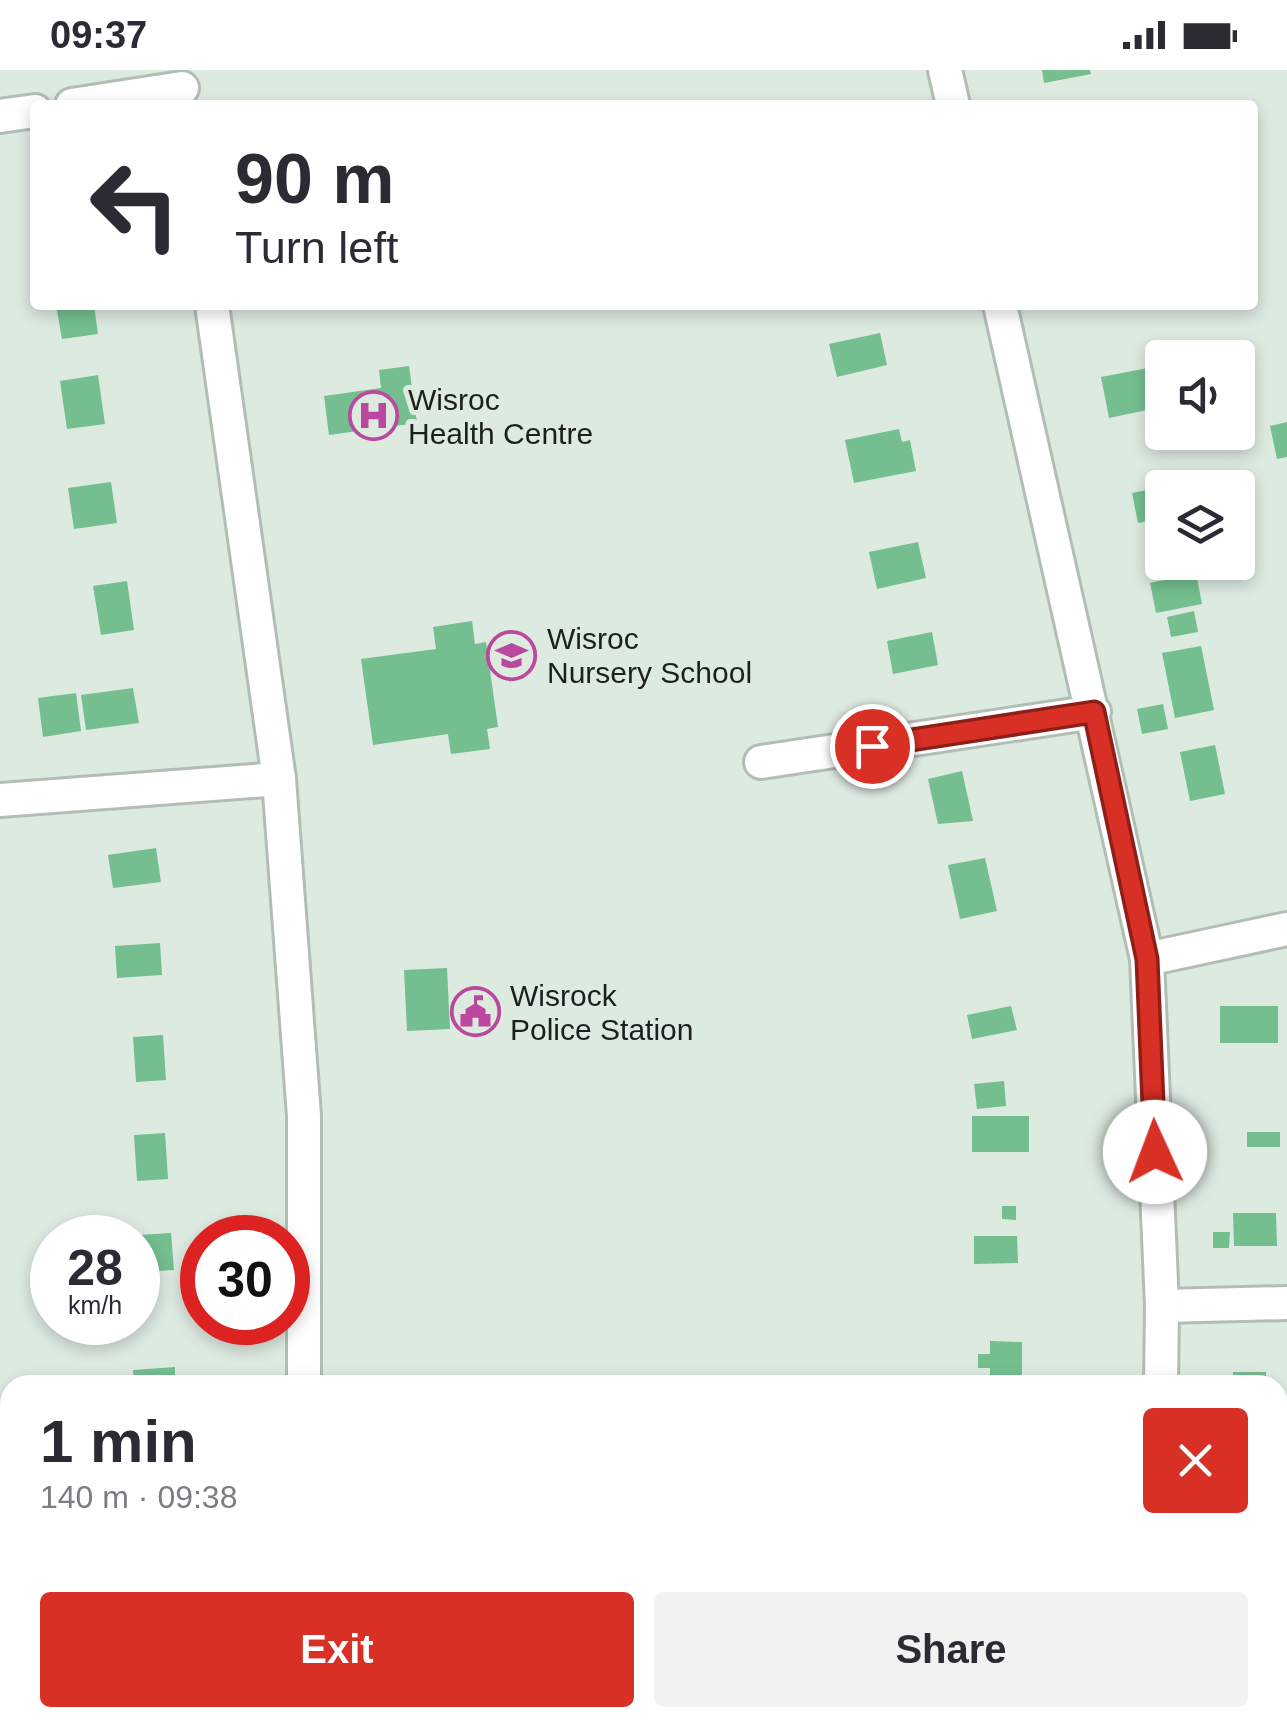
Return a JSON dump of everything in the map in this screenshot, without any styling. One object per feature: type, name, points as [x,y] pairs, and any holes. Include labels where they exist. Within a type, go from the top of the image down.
[{"type":"street","points":[[946,70],[953,100]]},
{"type":"street","points":[[104,100],[182,88]]},
{"type":"street","points":[[0,116],[30,112]]},
{"type":"street","points":[[213,310],[279,779],[304,1116],[304,1375]]},
{"type":"street","points":[[1001,310],[1147,959],[1162,1306],[1161,1375]]},
{"type":"street","points":[[761,762],[1094,712]]},
{"type":"street","points":[[0,800],[279,779]]},
{"type":"street","points":[[1147,959],[1287,930]]},
{"type":"street","points":[[1162,1306],[1287,1303]]},
{"type":"building","points":[[1042,70],[1090,70],[1091,74],[1044,83]]},
{"type":"building","points":[[57,310],[95,310],[98,334],[62,339]]},
{"type":"building","points":[[880,333],[887,365],[837,377],[829,344]]},
{"type":"building","points":[[409,366],[417,423],[329,435],[324,396],[381,388],[379,370]]},
{"type":"building","points":[[1145,369],[1145,410],[1109,418],[1101,377]]},
{"type":"building","points":[[98,375],[105,424],[67,429],[60,381]]},
{"type":"building","points":[[1287,422],[1287,457],[1277,459],[1270,426]]},
{"type":"building","points":[[899,429],[902,442],[910,440],[916,471],[854,483],[845,440]]},
{"type":"building","points":[[111,482],[117,523],[74,529],[68,488]]},
{"type":"building","points":[[1145,490],[1145,522],[1138,523],[1132,493]]},
{"type":"building","points":[[918,542],[926,578],[877,589],[869,552]]},
{"type":"building","points":[[1197,580],[1202,604],[1156,613],[1150,583]]},
{"type":"building","points":[[127,581],[134,630],[101,635],[93,586]]},
{"type":"building","points":[[1194,611],[1198,632],[1171,637],[1167,617]]},
{"type":"building","points":[[472,621],[475,644],[486,642],[498,727],[487,729],[490,749],[451,754],[448,734],[373,745],[361,659],[436,649],[433,627]]},
{"type":"building","points":[[932,632],[938,665],[893,674],[887,641]]},
{"type":"building","points":[[1201,646],[1214,710],[1175,718],[1162,653]]},
{"type":"building","points":[[133,688],[139,723],[86,730],[81,695]]},
{"type":"building","points":[[76,693],[81,731],[43,737],[38,698]]},
{"type":"building","points":[[1163,704],[1168,729],[1142,734],[1137,709]]},
{"type":"building","points":[[1215,745],[1225,794],[1190,801],[1180,752]]},
{"type":"building","points":[[962,771],[973,821],[938,824],[928,779]]},
{"type":"building","points":[[156,848],[161,882],[113,888],[108,855]]},
{"type":"building","points":[[985,858],[997,911],[960,919],[948,865]]},
{"type":"building","points":[[160,943],[162,975],[117,978],[115,946]]},
{"type":"building","points":[[447,968],[450,1029],[407,1031],[404,970]]},
{"type":"building","points":[[1011,1006],[1017,1030],[972,1039],[967,1015]]},
{"type":"building","points":[[1220,1006],[1278,1006],[1278,1043],[1220,1043]]},
{"type":"building","points":[[163,1035],[166,1080],[136,1082],[133,1037]]},
{"type":"building","points":[[1004,1081],[1006,1106],[977,1109],[974,1084]]},
{"type":"building","points":[[972,1116],[1029,1116],[1029,1152],[972,1152]]},
{"type":"building","points":[[1247,1132],[1280,1132],[1280,1147],[1247,1147]]},
{"type":"building","points":[[165,1133],[168,1179],[137,1181],[134,1135]]},
{"type":"building","points":[[1002,1206],[1016,1206],[1016,1220],[1002,1219]]},
{"type":"building","points":[[1233,1213],[1276,1213],[1277,1246],[1234,1246]]},
{"type":"building","points":[[1213,1232],[1230,1232],[1229,1248],[1213,1248]]},
{"type":"building","points":[[171,1233],[174,1270],[160,1271],[160,1234]]},
{"type":"building","points":[[974,1236],[1017,1236],[1018,1263],[974,1264]]},
{"type":"building","points":[[990,1341],[1022,1342],[1022,1375],[990,1375],[990,1368],[978,1368],[978,1354],[990,1354]]},
{"type":"building","points":[[175,1367],[175,1375],[133,1375],[133,1370]]},
{"type":"building","points":[[1233,1372],[1266,1372],[1266,1375]]},
{"type":"place","name":"Wisroc Health Centre","points":[[373,416]]},
{"type":"place","name":"Wisroc Nursery School","points":[[512,655]]},
{"type":"place","name":"Wisrock Police Station","points":[[475,1012]]},
{"type":"route","points":[[872,746],[1094,712],[1147,959],[1155,1152]]}]
